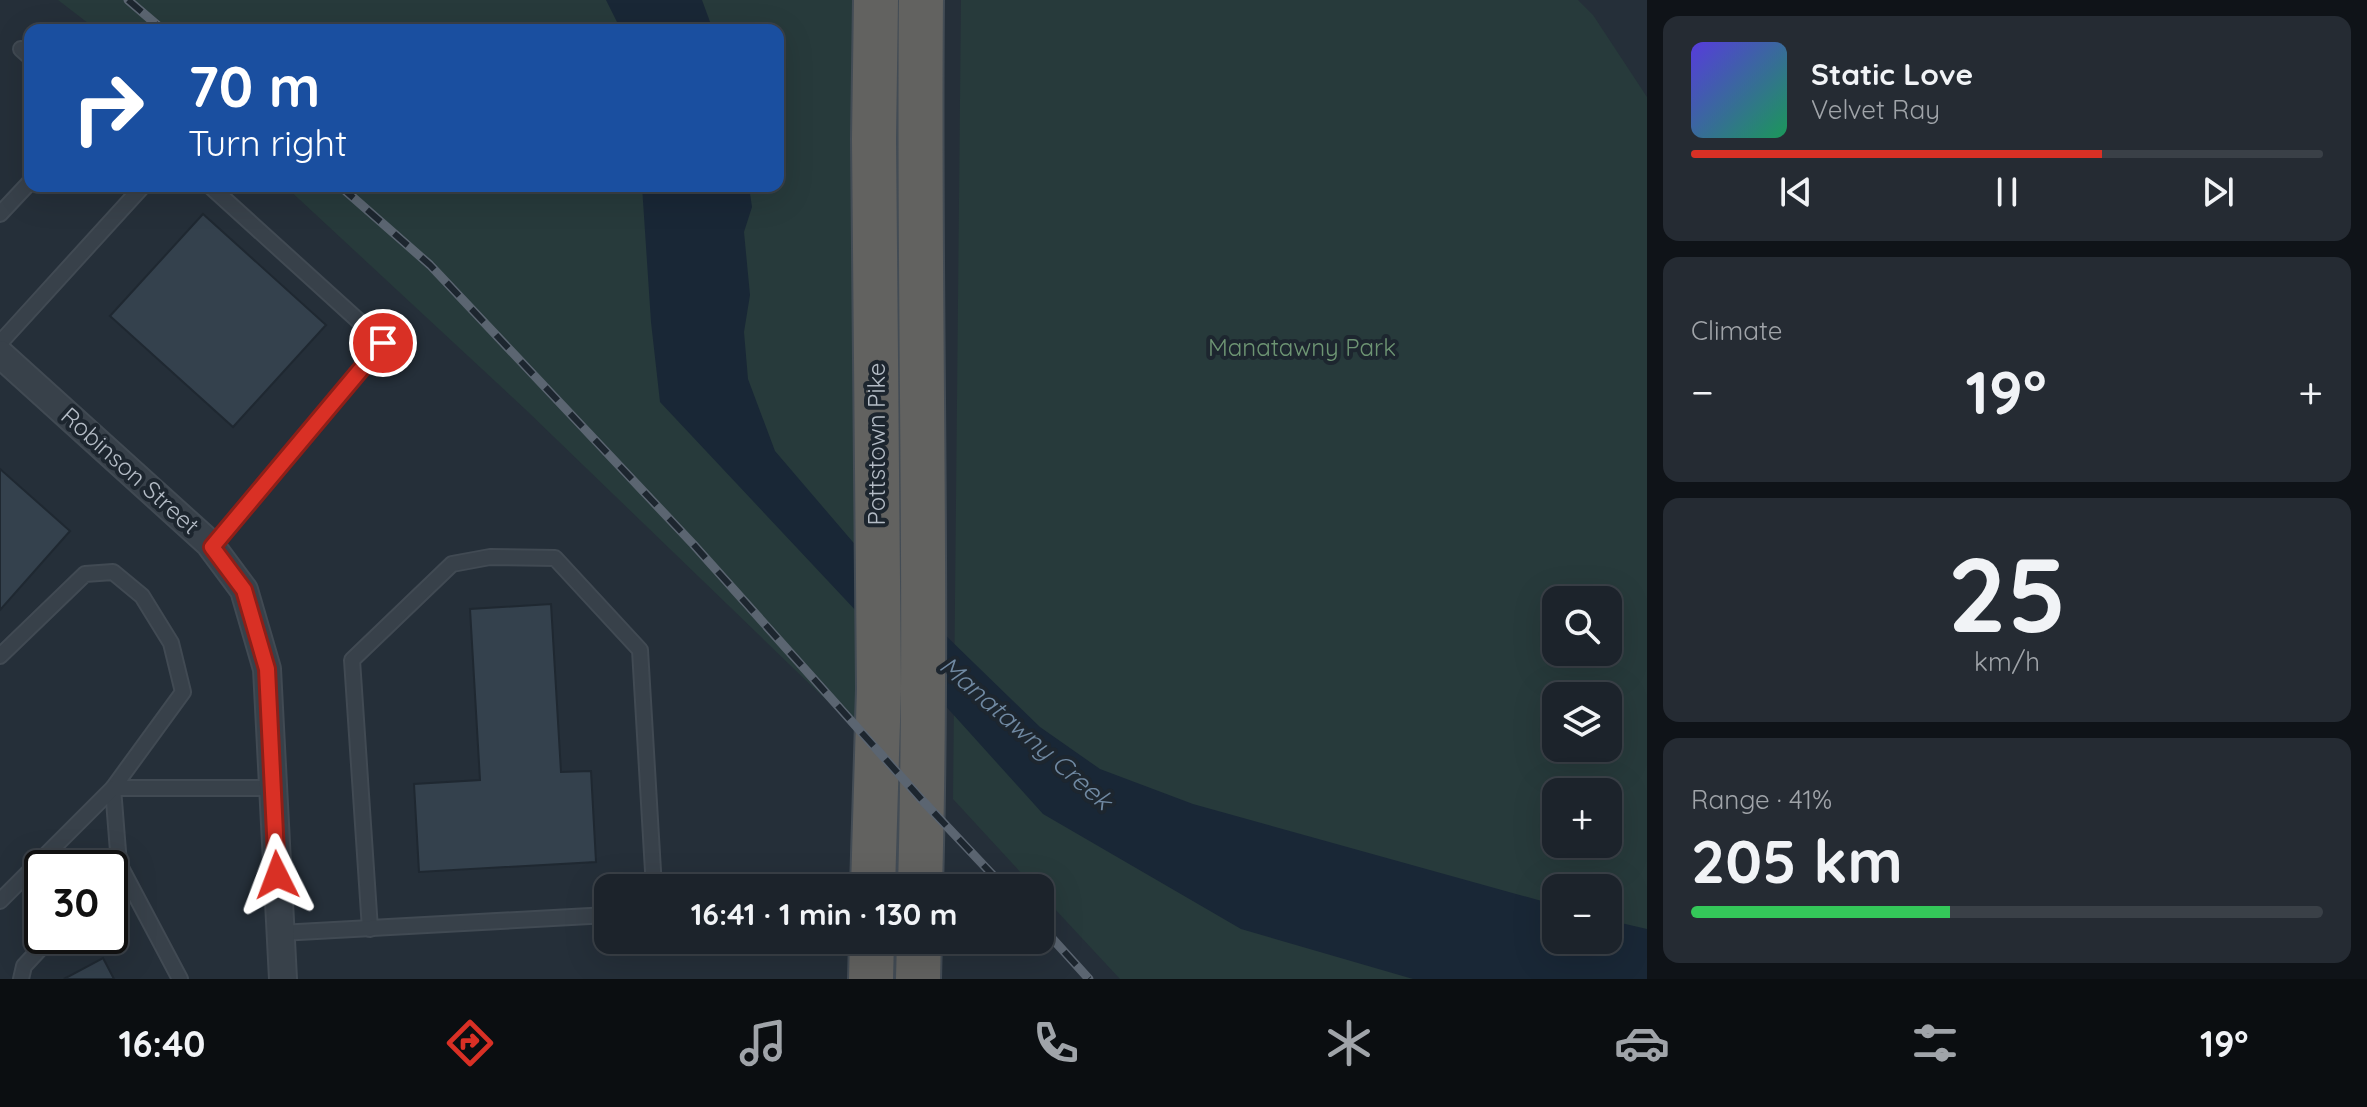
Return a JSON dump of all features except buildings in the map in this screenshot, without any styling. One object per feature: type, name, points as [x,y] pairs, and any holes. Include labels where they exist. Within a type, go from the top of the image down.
[{"type":"highway","name":"Pottstown Pike","points":[[873,874],[879,689],[874,139],[876,0]]},
{"type":"highway","name":"Pottstown Pike","points":[[920,874],[923,742],[919,186],[921,0]]},
{"type":"highway","points":[[871,979],[872,954]]},
{"type":"highway","points":[[918,979],[919,954]]},
{"type":"street","name":"Robinson Street","points":[[0,354],[212,547],[244,590],[267,669],[283,979]]},
{"type":"lane","points":[[0,214],[24,188]]},
{"type":"lane","points":[[0,343],[138,192]]},
{"type":"lane","points":[[212,547],[383,343],[217,192]]},
{"type":"lane","points":[[370,929],[352,660],[452,564],[490,557],[555,558],[640,650],[653,874]]},
{"type":"lane","points":[[0,656],[85,574],[113,572],[142,596],[171,643],[183,692],[113,788],[0,901]]},
{"type":"lane","points":[[113,788],[273,788]]},
{"type":"lane","points":[[113,788],[115,850]]},
{"type":"lane","points":[[128,891],[180,979]]},
{"type":"lane","points":[[280,933],[594,916]]},
{"type":"lane","points":[[21,979],[24,966],[35,954]]},
{"type":"green space","points":[[58,0],[856,0],[876,748],[525,409],[291,192],[784,192],[784,24],[89,24]]},
{"type":"green space","name":"Manatawny Park","points":[[961,0],[1578,0],[1593,15],[1647,97],[1647,979],[1120,979],[1054,908],[1054,874],[1022,874],[953,799]]},
{"type":"water","points":[[606,0],[702,0],[711,24],[618,24]]},
{"type":"water","name":"Manatawny Creek","points":[[642,192],[750,192],[752,207],[744,232],[750,295],[744,332],[748,379],[775,451],[870,562],[1040,727],[1100,769],[1193,804],[1542,901],[1542,954],[1622,954],[1622,923],[1647,929],[1647,979],[1413,979],[1241,929],[1043,814],[660,402]]},
{"type":"railway","points":[[128,0],[156,24]]},
{"type":"railway","points":[[347,192],[430,265],[693,544],[992,874]]},
{"type":"railway","points":[[1054,940],[1089,979]]},
{"type":"route","points":[[277,875],[267,669],[244,590],[212,547],[383,343]]}]
